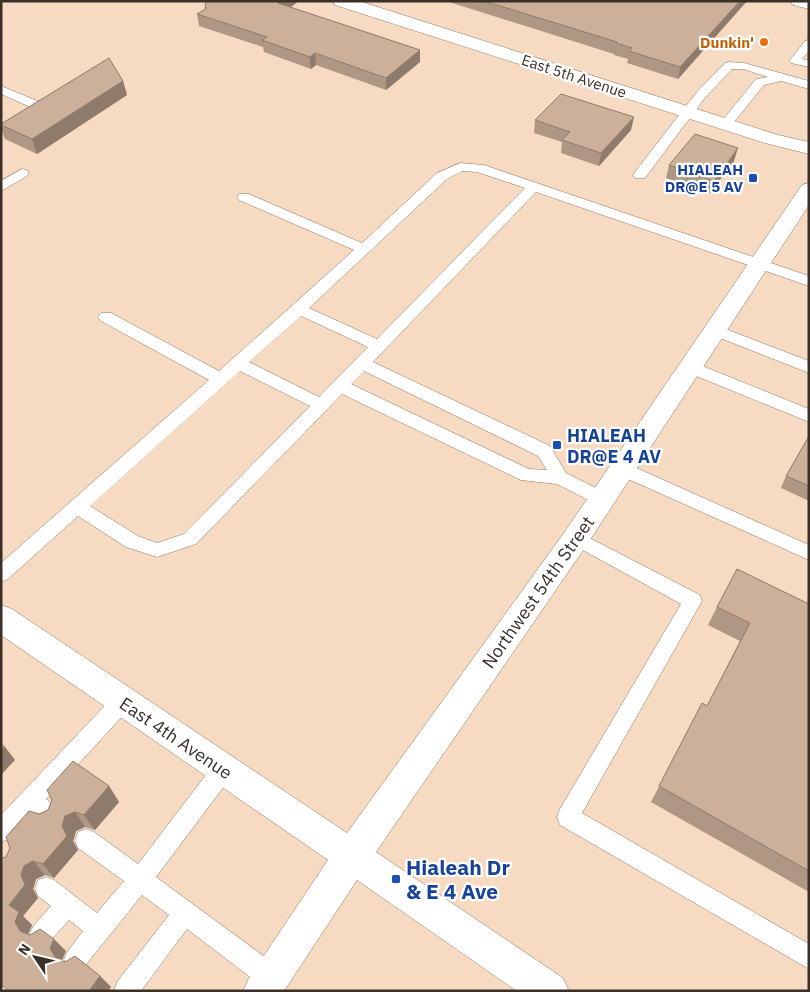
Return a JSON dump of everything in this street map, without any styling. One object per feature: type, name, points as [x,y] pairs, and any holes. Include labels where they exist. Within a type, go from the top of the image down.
[{"type":"main road","name":"East 5th Avenue","points":[[341,1],[772,139],[809,148]]},
{"type":"main road","points":[[798,1],[809,4]]},
{"type":"main road","name":"Northwest 54th Street","points":[[267,984],[351,857],[576,538],[809,189]]},
{"type":"main road","name":"East 4th Avenue","points":[[1,618],[550,991]]},
{"type":"lane","points":[[809,44],[796,61],[809,64]]},
{"type":"lane","points":[[640,175],[700,96],[724,68],[729,65],[744,66],[809,85]]},
{"type":"lane","points":[[725,124],[760,82],[781,77]]},
{"type":"lane","points":[[1,90],[42,107]]},
{"type":"lane","points":[[1,574],[299,309],[442,176],[460,167],[479,168],[809,281]]},
{"type":"lane","points":[[1,187],[22,173]]},
{"type":"lane","points":[[78,507],[132,542],[157,550],[190,538],[534,187]]},
{"type":"lane","points":[[244,197],[363,249]]},
{"type":"lane","points":[[299,309],[379,346]]},
{"type":"lane","points":[[106,317],[221,379]]},
{"type":"lane","points":[[715,330],[809,367]]},
{"type":"lane","points":[[238,363],[321,405]]},
{"type":"lane","points":[[362,363],[544,451],[560,478]]},
{"type":"lane","points":[[690,367],[809,416]]},
{"type":"lane","points":[[340,386],[526,475],[560,478],[602,499]]},
{"type":"lane","points":[[623,469],[809,554]]},
{"type":"lane","points":[[576,538],[693,601],[568,817],[809,957]]},
{"type":"lane","points":[[1,831],[123,701]]},
{"type":"lane","points":[[76,959],[223,770]]},
{"type":"lane","points":[[30,800],[50,816]]},
{"type":"lane","points":[[86,840],[185,912],[267,984]]},
{"type":"lane","points":[[46,888],[100,929]]},
{"type":"lane","points":[[42,933],[67,905]]},
{"type":"lane","points":[[126,991],[185,912]]},
{"type":"building","points":[[206,1],[281,1],[278,3],[420,50],[386,78],[315,53],[310,57],[262,40],[267,37],[197,14],[207,8],[205,7]]},
{"type":"building","points":[[484,1],[740,1],[680,67],[629,51],[632,48],[617,42]]},
{"type":"building","points":[[109,58],[123,81],[32,139],[1,125],[1,124]]},
{"type":"building","points":[[561,94],[634,117],[601,153],[562,140],[570,132],[535,120]]},
{"type":"building","points":[[695,134],[738,148],[714,181],[669,165]]},
{"type":"building","points":[[809,436],[809,486],[786,476]]},
{"type":"building","points":[[737,569],[809,604],[809,871],[659,786],[702,703],[707,706],[750,623],[717,607]]},
{"type":"building","points":[[73,761],[109,786],[84,815],[75,812],[65,816],[62,826],[67,836],[43,864],[33,861],[24,866],[21,875],[25,885],[9,905],[19,912],[15,922],[20,931],[30,935],[40,929],[54,939],[50,948],[55,957],[65,962],[75,956],[100,976],[89,991],[9,991],[1,984],[1,858],[6,857],[10,848],[6,837],[29,811],[39,814],[48,810],[52,800],[47,790]]},
{"type":"place","name":"Dunkin'","points":[[764,42]]},
{"type":"place","name":"HIALEAH DR@E 5 AV","points":[[753,178]]},
{"type":"place","name":"HIALEAH DR@E 4 AV","points":[[557,445]]},
{"type":"place","name":"Hialeah Dr & E 4 Ave","points":[[396,879]]}]
